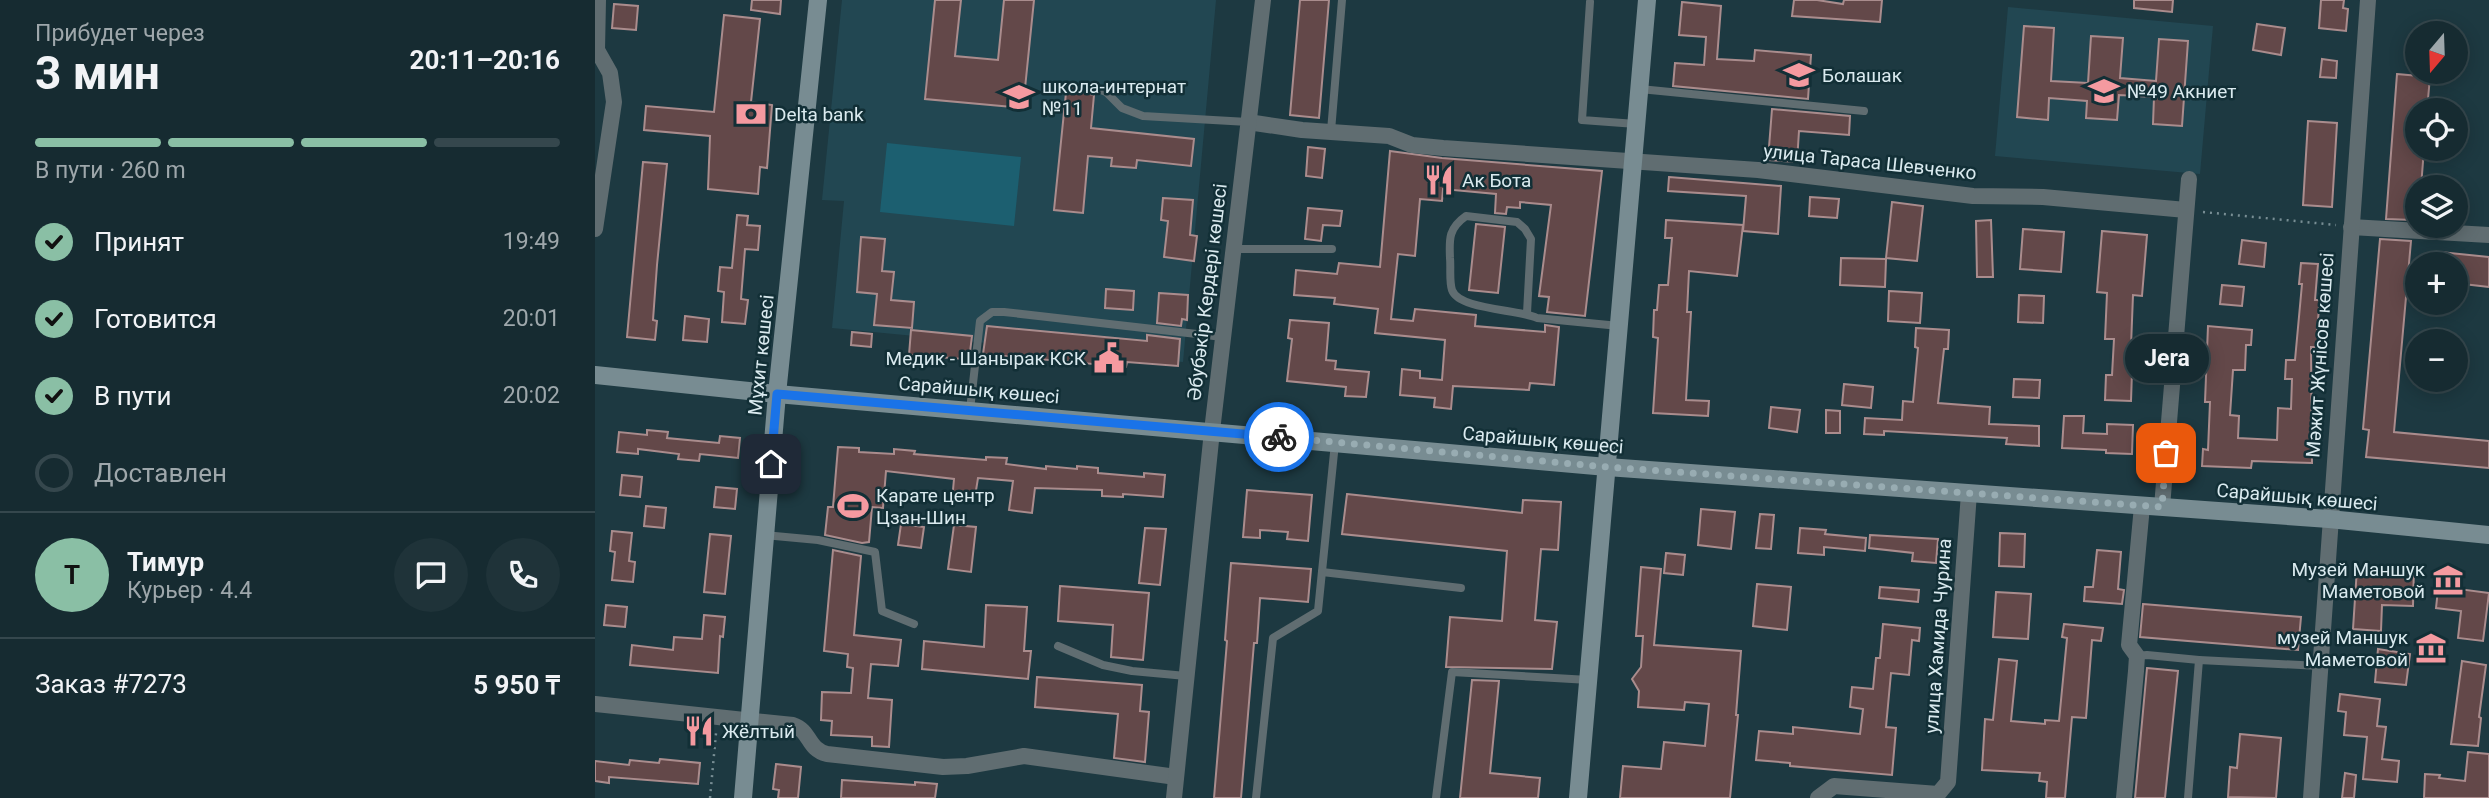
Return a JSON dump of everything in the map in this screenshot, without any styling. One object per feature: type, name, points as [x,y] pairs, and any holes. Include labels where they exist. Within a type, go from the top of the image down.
[{"type":"street","points":[[595,229],[614,103],[610,73],[597,50],[598,0]]},
{"type":"street","name":"Мұхит көшесі","points":[[743,798],[777,394],[818,0]]},
{"type":"street","name":"Әбубәкір Кердері көшесі","points":[[1174,798],[1212,431],[1263,0]]},
{"type":"street","points":[[1578,798],[1647,0]]},
{"type":"street","name":"Мәжит Жүнісов көшесі","points":[[2311,798],[2368,0]]},
{"type":"street","name":"улица Тараса Шевченко","points":[[1248,122],[1389,136],[1412,145],[1443,148],[1801,174],[1973,196],[2043,197],[2186,210]]},
{"type":"street","points":[[2162,507],[2189,179]]},
{"type":"street","points":[[2351,227],[2489,234]]},
{"type":"street","name":"Сарайшық көшесі","points":[[595,375],[777,394],[1607,467],[2329,519],[2489,535]]},
{"type":"street","name":"улица Хамида Чурина","points":[[1921,795],[1938,794],[1948,782],[1969,493]]},
{"type":"street","points":[[2124,798],[2137,656],[2129,645],[2141,506]]},
{"type":"street","points":[[595,704],[717,715],[800,727],[813,747],[827,754],[943,767],[967,766],[1024,756],[1176,777]]},
{"type":"street","points":[[1818,798],[1834,786],[1921,795]]},
{"type":"lane","points":[[1331,131],[1342,0]]},
{"type":"lane","points":[[1590,2],[1581,120],[1636,124]]},
{"type":"lane","points":[[1090,86],[1107,92],[1122,108],[1143,116],[1248,122]]},
{"type":"lane","points":[[1640,89],[1864,111]]},
{"type":"lane","points":[[1527,313],[1531,239],[1525,229],[1517,222],[1466,216],[1455,224],[1449,235],[1452,291],[1460,300],[1527,313],[1537,318],[1619,326]]},
{"type":"lane","points":[[1233,249],[1332,249]]},
{"type":"lane","points":[[970,410],[980,321],[992,312],[1223,337]]},
{"type":"lane","points":[[1256,798],[1273,638],[1318,611],[1335,442]]},
{"type":"lane","points":[[764,535],[818,540],[874,552],[882,611],[914,624]]},
{"type":"lane","points":[[1322,572],[1461,588]]},
{"type":"lane","points":[[1058,646],[1103,665],[1132,671],[1186,676]]},
{"type":"lane","points":[[2137,656],[2320,666]]},
{"type":"lane","points":[[2188,798],[2199,660]]},
{"type":"lane","points":[[1436,798],[1452,672],[1589,680]]},
{"type":"path","points":[[2186,210],[2351,227]]},
{"type":"path","points":[[710,798],[717,715]]},
{"type":"shaded area","name":"школа-интернат №11","points":[[842,0],[1216,0],[1183,362],[832,328],[844,201],[822,200]]},
{"type":"shaded area","name":"№49 Акниет","points":[[2008,7],[2213,26],[2200,174],[1995,156]]},
{"type":"shaded area","points":[[887,143],[1021,157],[1014,226],[880,212]]},
{"type":"building","points":[[752,0],[781,0],[780,14],[751,10]]},
{"type":"building","points":[[935,0],[961,0],[955,56],[998,60],[1004,0],[1034,0],[1023,108],[925,99]]},
{"type":"building","points":[[1300,0],[1329,0],[1319,118],[1290,115]]},
{"type":"building","points":[[1794,0],[1843,4],[1844,0],[1882,0],[1880,22],[1792,16]]},
{"type":"building","points":[[2134,0],[2173,0],[2172,12],[2134,8]]},
{"type":"building","points":[[2321,0],[2344,0],[2343,8],[2348,9],[2346,31],[2319,28]]},
{"type":"building","points":[[1682,2],[1721,6],[1717,59],[1754,61],[1755,50],[1811,55],[1808,99],[1673,86],[1675,63],[1704,65],[1706,37],[1679,35]]},
{"type":"building","points":[[614,4],[638,6],[636,30],[612,28]]},
{"type":"building","points":[[724,15],[760,19],[751,102],[772,105],[767,168],[760,167],[758,194],[708,189],[710,136],[644,130],[646,106],[714,112]]},
{"type":"building","points":[[2257,24],[2285,28],[2281,55],[2253,50]]},
{"type":"building","points":[[2024,26],[2054,28],[2051,81],[2088,83],[2091,36],[2123,38],[2120,78],[2156,81],[2159,39],[2188,41],[2182,126],[2153,124],[2154,97],[2119,95],[2117,120],[2086,118],[2087,101],[2049,98],[2048,120],[2017,117]]},
{"type":"building","points":[[2322,59],[2337,61],[2336,78],[2320,77]]},
{"type":"building","points":[[2397,74],[2405,75],[2405,84],[2429,84],[2428,98],[2405,98],[2405,161],[2423,161],[2422,175],[2405,175],[2405,220],[2386,219]]},
{"type":"building","points":[[1067,83],[1081,85],[1081,92],[1094,95],[1091,128],[1194,139],[1191,166],[1137,160],[1136,168],[1111,166],[1112,158],[1088,156],[1083,213],[1054,210]]},
{"type":"building","points":[[1772,109],[1850,116],[1849,135],[1799,131],[1797,162],[1768,160]]},
{"type":"building","points":[[2308,121],[2337,123],[2332,207],[2303,205]]},
{"type":"building","points":[[1308,147],[1325,149],[1322,178],[1306,176]]},
{"type":"building","points":[[1390,151],[1602,171],[1585,316],[1547,312],[1549,297],[1539,296],[1551,205],[1520,202],[1520,208],[1507,207],[1506,214],[1495,213],[1496,194],[1443,189],[1442,201],[1420,199],[1415,256],[1398,254],[1391,319],[1413,321],[1415,309],[1476,315],[1475,326],[1545,332],[1545,325],[1559,327],[1554,385],[1530,383],[1529,390],[1453,386],[1451,409],[1434,407],[1435,398],[1400,395],[1402,369],[1420,371],[1420,378],[1442,380],[1445,340],[1375,333],[1378,309],[1334,304],[1335,298],[1294,295],[1296,270],[1337,274],[1339,263],[1380,267]]},
{"type":"building","points":[[643,162],[667,164],[653,320],[657,321],[655,340],[627,337]]},
{"type":"building","points":[[1669,177],[1781,186],[1778,234],[1743,231],[1746,196],[1668,191]]},
{"type":"building","points":[[1810,197],[1839,199],[1837,218],[1809,216]]},
{"type":"building","points":[[1163,198],[1193,200],[1190,235],[1197,236],[1194,261],[1164,257],[1168,221],[1161,220]]},
{"type":"building","points":[[1892,202],[1923,206],[1917,261],[1886,258]]},
{"type":"building","points":[[1308,208],[1342,211],[1340,226],[1323,225],[1321,241],[1305,239]]},
{"type":"building","points":[[737,215],[748,216],[747,225],[760,226],[758,250],[745,249],[741,299],[748,300],[745,324],[722,322],[724,292],[718,291],[720,267],[732,268]]},
{"type":"building","points":[[1666,220],[1743,225],[1737,276],[1689,271],[1687,312],[1691,312],[1686,400],[1709,401],[1708,416],[1653,413],[1658,338],[1653,337],[1654,310],[1657,310],[1659,285],[1668,285],[1672,238],[1665,238]]},
{"type":"building","points":[[1991,220],[1993,277],[1977,277],[1976,221]]},
{"type":"building","points":[[1476,224],[1505,227],[1498,293],[1469,290]]},
{"type":"building","points":[[2023,229],[2064,232],[2061,272],[2020,269]]},
{"type":"building","points":[[2102,231],[2147,235],[2142,296],[2133,295],[2131,346],[2140,347],[2139,372],[2132,372],[2131,401],[2105,400],[2106,375],[2112,375],[2114,339],[2105,339],[2107,293],[2097,292]]},
{"type":"building","points":[[861,237],[885,239],[882,271],[894,272],[891,300],[914,302],[912,328],[874,325],[877,294],[857,292]]},
{"type":"building","points":[[2380,239],[2411,241],[2410,252],[2405,252],[2405,308],[2394,432],[2489,441],[2489,468],[2366,457],[2369,430],[2363,429]]},
{"type":"building","points":[[2242,240],[2266,243],[2264,267],[2239,264]]},
{"type":"building","points":[[2468,255],[2489,257],[2489,287],[2468,285]]},
{"type":"building","points":[[1841,258],[1886,259],[1885,287],[1840,285]]},
{"type":"building","points":[[2301,263],[2318,264],[2315,300],[2320,300],[2317,329],[2320,329],[2319,347],[2311,347],[2312,463],[2252,461],[2251,468],[2202,466],[2203,449],[2208,450],[2210,402],[2205,402],[2208,326],[2252,330],[2251,345],[2246,345],[2245,370],[2233,370],[2230,415],[2239,416],[2238,438],[2277,440],[2278,408],[2291,409],[2292,379],[2285,379],[2286,360],[2295,360],[2302,284],[2299,284]]},
{"type":"building","points":[[2222,285],[2244,287],[2242,306],[2220,304]]},
{"type":"building","points":[[1106,289],[1134,291],[1133,310],[1105,308]]},
{"type":"building","points":[[1889,291],[1922,293],[1920,323],[1888,321]]},
{"type":"building","points":[[1159,293],[1188,295],[1187,320],[1182,319],[1181,326],[1157,323]]},
{"type":"building","points":[[2019,295],[2044,296],[2043,323],[2018,322]]},
{"type":"building","points":[[685,316],[709,319],[707,342],[683,340]]},
{"type":"building","points":[[1290,320],[1329,323],[1326,360],[1336,361],[1335,369],[1369,372],[1366,397],[1345,396],[1346,387],[1287,381],[1292,339],[1288,338]]},
{"type":"building","points":[[987,326],[1147,341],[1147,335],[1180,339],[1178,366],[1127,362],[1126,367],[983,354]]},
{"type":"building","points":[[1916,328],[1949,330],[1948,349],[1944,349],[1938,403],[1990,407],[1989,424],[2039,426],[2039,446],[2006,444],[2007,438],[1884,431],[1884,435],[1864,434],[1865,418],[1902,420],[1903,401],[1913,402],[1918,348],[1915,347]]},
{"type":"building","points":[[911,330],[972,336],[970,352],[964,352],[964,359],[909,355]]},
{"type":"building","points":[[852,332],[872,334],[871,347],[851,345]]},
{"type":"building","points":[[2014,379],[2040,380],[2039,398],[2013,397]]},
{"type":"building","points":[[1844,384],[1873,387],[1871,408],[1842,405]]},
{"type":"building","points":[[1771,407],[1800,410],[1797,432],[1769,428]]},
{"type":"building","points":[[1826,410],[1840,411],[1840,433],[1826,433]]},
{"type":"building","points":[[2064,416],[2084,416],[2083,433],[2107,434],[2107,424],[2133,425],[2132,454],[2062,448]]},
{"type":"building","points":[[647,430],[668,432],[667,438],[719,443],[720,436],[740,438],[738,458],[700,454],[699,461],[678,459],[679,454],[638,449],[638,454],[617,452],[619,432],[647,435]]},
{"type":"building","points":[[838,447],[859,448],[859,452],[894,454],[894,449],[915,451],[914,454],[986,460],[986,457],[1007,458],[1006,464],[1046,469],[1046,466],[1077,469],[1077,466],[1098,468],[1098,473],[1144,477],[1144,473],[1165,475],[1163,497],[1123,494],[1123,497],[1102,496],[1102,490],[1035,488],[1032,513],[1009,510],[1013,481],[978,478],[974,503],[952,501],[954,479],[886,471],[883,508],[872,507],[869,542],[862,543],[825,535],[828,507],[833,507]]},
{"type":"building","points":[[622,475],[642,477],[640,497],[620,495]]},
{"type":"building","points":[[716,487],[737,489],[735,509],[714,507]]},
{"type":"building","points":[[1247,490],[1312,495],[1308,541],[1287,539],[1288,532],[1260,530],[1260,538],[1243,537]]},
{"type":"building","points":[[1347,494],[1522,513],[1523,500],[1561,502],[1558,550],[1541,549],[1535,620],[1557,622],[1552,669],[1446,667],[1450,617],[1502,621],[1507,551],[1342,534]]},
{"type":"building","points":[[646,506],[666,508],[664,528],[644,526]]},
{"type":"building","points":[[1701,509],[1735,512],[1731,549],[1698,545]]},
{"type":"building","points":[[1760,514],[1774,515],[1771,549],[1756,548]]},
{"type":"building","points":[[901,524],[924,527],[921,548],[898,545]]},
{"type":"building","points":[[954,525],[976,527],[971,572],[948,569]]},
{"type":"building","points":[[1145,528],[1166,529],[1160,585],[1139,583]]},
{"type":"building","points":[[1800,528],[1826,530],[1825,534],[1866,538],[1865,551],[1824,547],[1824,555],[1798,553]]},
{"type":"building","points":[[612,531],[632,533],[629,561],[635,562],[633,582],[612,580],[615,552],[610,551]]},
{"type":"building","points":[[2000,533],[2025,534],[2024,567],[1999,566]]},
{"type":"building","points":[[710,534],[731,536],[725,594],[704,592]]},
{"type":"building","points":[[1870,535],[1938,539],[1936,563],[1912,561],[1913,553],[1869,548]]},
{"type":"building","points":[[833,550],[861,556],[854,635],[901,640],[898,666],[871,664],[868,698],[892,700],[889,747],[872,746],[872,737],[831,735],[832,721],[821,720],[822,692],[851,693],[853,668],[847,667],[848,654],[824,651]]},
{"type":"building","points":[[2097,550],[2121,552],[2118,589],[2124,590],[2122,604],[2084,601],[2085,587],[2093,587]]},
{"type":"building","points":[[1666,553],[1685,555],[1683,575],[1664,573]]},
{"type":"building","points":[[1231,563],[1311,569],[1308,602],[1260,598],[1241,798],[1214,798],[1227,641]]},
{"type":"building","points":[[2395,566],[2414,567],[2413,606],[2382,605],[2381,631],[2353,629],[2357,568],[2395,571]]},
{"type":"building","points":[[1641,567],[1661,569],[1654,645],[1741,651],[1730,798],[1620,798],[1623,766],[1661,769],[1664,742],[1705,746],[1709,704],[1685,702],[1684,710],[1638,707],[1639,691],[1632,679],[1641,667],[1643,636],[1636,636]]},
{"type":"building","points":[[2440,571],[2460,574],[2458,589],[2489,593],[2483,641],[2458,638],[2461,611],[2436,608]]},
{"type":"building","points":[[1757,584],[1791,587],[1787,630],[1753,626]]},
{"type":"building","points":[[1060,586],[1149,593],[1143,660],[1111,657],[1113,625],[1058,621]]},
{"type":"building","points":[[1880,587],[1919,590],[1918,602],[1879,598]]},
{"type":"building","points":[[1996,592],[2031,594],[2028,639],[1993,637]]},
{"type":"building","points":[[2143,604],[2301,617],[2298,650],[2140,637]]},
{"type":"building","points":[[606,605],[627,607],[625,627],[604,625]]},
{"type":"building","points":[[986,605],[1027,607],[1024,651],[1031,651],[1028,679],[922,669],[924,641],[984,647]]},
{"type":"building","points":[[704,615],[725,617],[723,637],[720,636],[718,673],[630,665],[632,645],[673,650],[674,637],[702,639]]},
{"type":"building","points":[[1883,624],[1920,628],[1919,641],[1912,640],[1909,675],[1891,673],[1886,727],[1896,728],[1892,775],[1790,766],[1790,763],[1756,760],[1759,731],[1793,734],[1793,727],[1860,734],[1863,709],[1850,707],[1852,687],[1873,689],[1876,658],[1880,658]]},
{"type":"building","points":[[2064,624],[2103,628],[2101,641],[2092,640],[2086,718],[2072,717],[2065,798],[2046,798],[2047,782],[2039,781],[2040,773],[1982,770],[1985,719],[1993,720],[1999,659],[2017,661],[2011,721],[2045,724],[2045,720],[2059,721],[2067,638],[2062,637]]},
{"type":"building","points":[[2378,649],[2410,654],[2406,685],[2375,682]]},
{"type":"building","points":[[2462,661],[2486,665],[2478,746],[2451,744]]},
{"type":"building","points":[[2147,668],[2178,671],[2165,798],[2135,798]]},
{"type":"building","points":[[1037,677],[1142,685],[1140,711],[1149,712],[1145,762],[1114,758],[1118,714],[1035,707]]},
{"type":"building","points":[[1472,680],[1499,681],[1490,773],[1540,778],[1538,798],[1460,798]]},
{"type":"building","points":[[2340,694],[2380,699],[2377,726],[2386,727],[2382,759],[2399,761],[2397,782],[2363,779],[2367,737],[2344,735],[2346,712],[2338,711]]},
{"type":"building","points":[[2240,734],[2281,738],[2276,798],[2228,797],[2230,767],[2237,768]]},
{"type":"building","points":[[2468,752],[2489,754],[2489,798],[2424,798],[2425,774],[2465,781]]},
{"type":"building","points":[[660,759],[700,763],[698,784],[609,777],[609,783],[595,781],[595,761],[629,765],[630,760],[659,763]]},
{"type":"building","points":[[776,764],[801,767],[798,798],[778,798],[779,790],[773,789]]},
{"type":"building","points":[[2345,773],[2356,775],[2354,798],[2342,798]]},
{"type":"building","points":[[842,780],[937,784],[935,798],[841,798]]},
{"type":"way so far","points":[[1279,437],[1607,467],[2162,507],[2166,453]]},
{"type":"place","name":"Болашак","points":[[1799,75]]},
{"type":"place","name":"№49 Акниет","points":[[2104,91]]},
{"type":"place","name":"школа-интернат №11","points":[[1019,97]]},
{"type":"place","name":"Delta bank","points":[[751,114]]},
{"type":"place","name":"Ак Бота","points":[[1439,180]]},
{"type":"place","name":"Медик - Шанырак КСК","points":[[1109,358]]},
{"type":"place","name":"Jera","points":[[2166,453]]},
{"type":"place","name":"Карате центр Цзан-Шин","points":[[853,506]]},
{"type":"place","name":"Музей Маншук Маметовой","points":[[2448,580]]},
{"type":"place","name":"музей Маншук Маметовой","points":[[2431,648]]},
{"type":"place","name":"Жёлтый","points":[[699,731]]},
{"type":"route","points":[[771,464],[777,394],[1279,437]]}]
